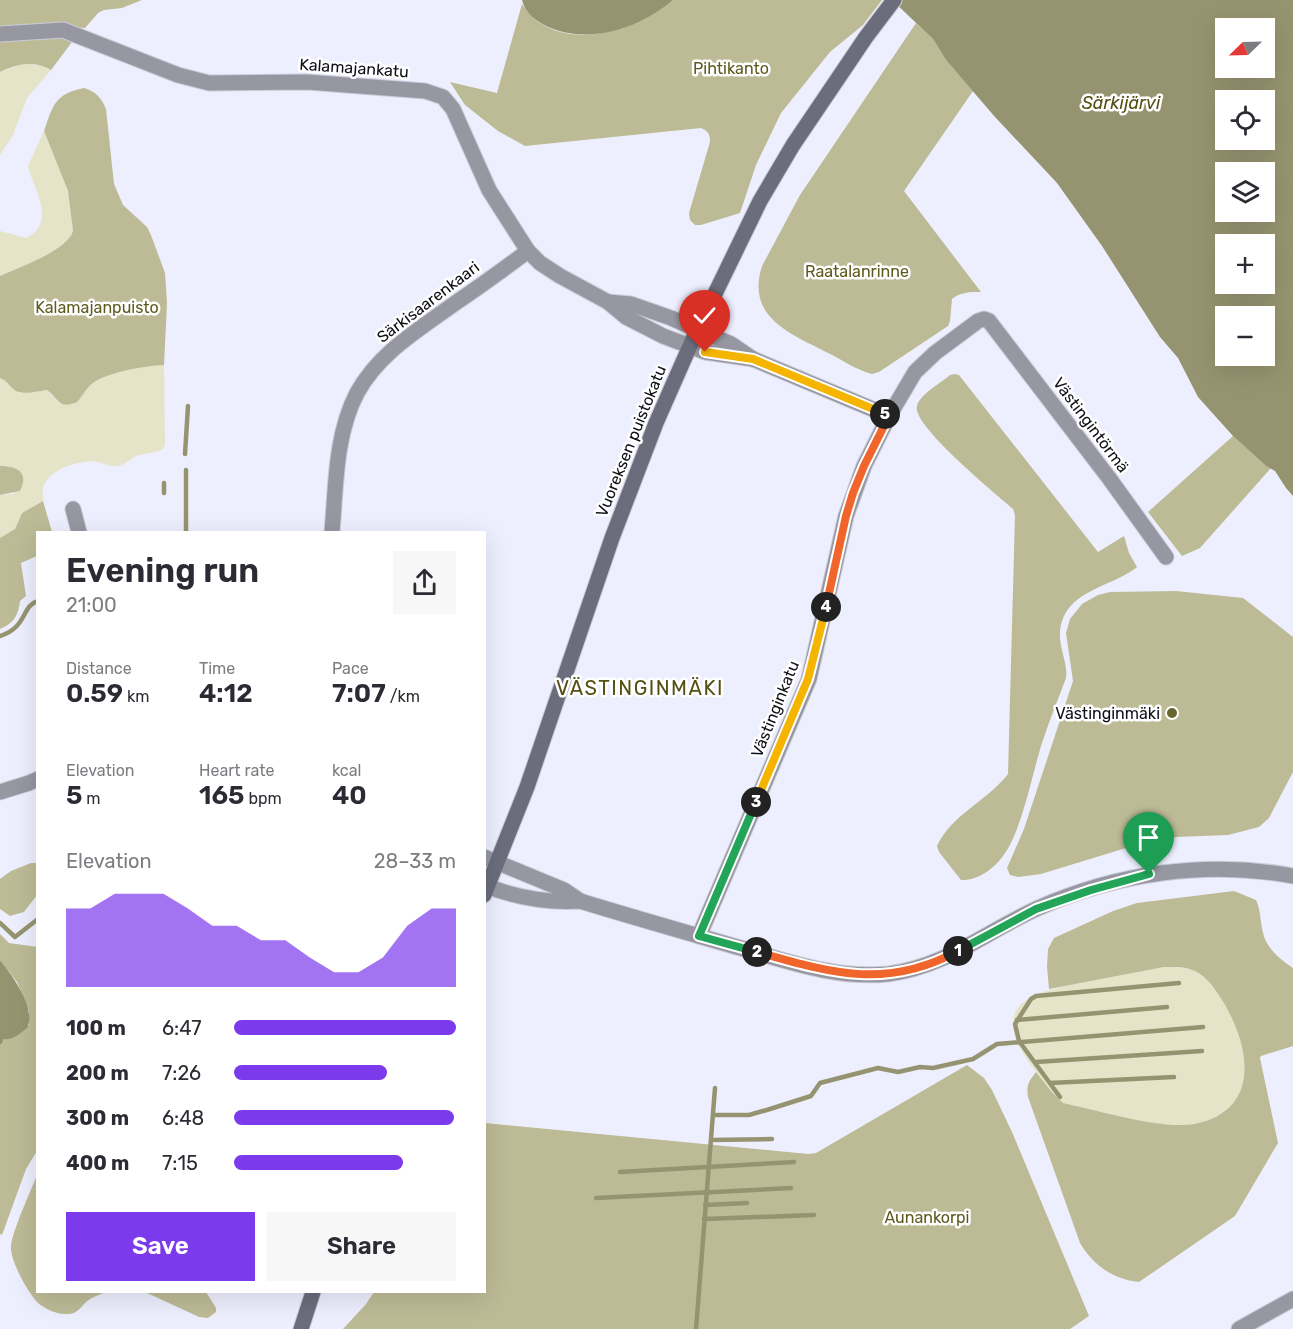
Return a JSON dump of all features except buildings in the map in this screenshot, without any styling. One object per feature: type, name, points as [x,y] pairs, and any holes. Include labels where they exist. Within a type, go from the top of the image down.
[{"type":"main road","name":"Vuoreksen puistokatu","points":[[486,889],[492,860],[612,538],[656,423],[689,347],[759,201],[817,110],[894,0]]},
{"type":"main road","points":[[303,1327],[313,1293]]},
{"type":"street","name":"Kalamajankatu","points":[[0,34],[63,30],[178,75],[209,83],[306,82],[425,91],[437,94],[453,109],[489,190],[528,251],[540,263],[608,302],[626,317],[689,347],[725,356],[753,359]]},
{"type":"street","name":"Särkisaarenkaari","points":[[332,531],[343,436],[357,394],[367,379],[396,346],[528,251]]},
{"type":"street","name":"Kalamajankatu","points":[[608,302],[631,304],[731,344],[753,359]]},
{"type":"street","name":"Västinginkatu","points":[[699,936],[808,679],[846,516],[864,466],[889,416],[915,372],[978,321],[984,319]]},
{"type":"street","name":"Västingintörmä","points":[[984,319],[989,321],[1032,376],[1166,556]]},
{"type":"street","points":[[753,359],[889,416]]},
{"type":"street","points":[[73,509],[79,531]]},
{"type":"street","points":[[0,792],[36,780]]},
{"type":"street","points":[[492,860],[564,890],[580,901],[818,970],[860,976],[916,969],[940,961],[1036,909],[1115,882],[1149,874],[1196,869],[1254,870],[1293,876]]},
{"type":"street","points":[[486,889],[559,902],[580,901]]},
{"type":"street","points":[[1239,1329],[1293,1299]]},
{"type":"green space","points":[[0,0],[142,0],[122,8],[104,10],[98,13],[85,28],[32,25],[0,29]]},
{"type":"green space","name":"Pihtikanto","points":[[673,0],[882,0],[863,25],[830,52],[781,113],[756,165],[740,213],[701,225],[695,225],[690,220],[689,213],[710,142],[708,133],[701,128],[525,146],[498,131],[465,105],[450,82],[497,93],[522,4],[536,20],[554,30],[574,34],[595,34],[638,22]]},
{"type":"green space","name":"Raatalanrinne","points":[[916,23],[933,39],[946,60],[973,91],[904,191],[981,292],[969,292],[952,299],[948,326],[879,372],[872,374],[854,367],[785,330],[765,311],[760,298],[759,284],[762,266],[800,195]]},
{"type":"green space","points":[[52,34],[71,39],[72,42],[51,70],[39,65],[26,64],[0,72],[0,36]]},
{"type":"green space","points":[[18,65],[43,65],[51,70],[27,98],[13,135],[0,155],[0,72]]},
{"type":"green space","name":"Kalamajanpuisto","points":[[84,88],[98,96],[106,109],[114,184],[123,205],[147,227],[165,273],[167,303],[164,365],[137,368],[100,379],[91,385],[77,402],[66,405],[47,390],[19,392],[0,378],[0,276],[52,252],[69,238],[73,231],[68,191],[44,131],[56,102],[66,94]]},
{"type":"green space","points":[[44,131],[68,191],[73,231],[62,245],[52,252],[0,276],[0,231],[26,238],[41,223],[41,205],[28,166]]},
{"type":"green space","points":[[147,365],[164,365],[164,448],[134,457],[120,465],[112,466],[92,461],[59,470],[47,480],[43,487],[43,501],[22,513],[15,529],[0,538],[0,495],[14,494],[9,466],[0,466],[0,378],[21,393],[47,390],[59,403],[72,404],[79,400],[89,386],[98,380]]},
{"type":"green space","points":[[950,375],[959,375],[1098,552],[1124,536],[1129,553],[1137,567],[1079,599],[1063,619],[1060,639],[1066,678],[1042,743],[1016,832],[1003,856],[995,865],[985,873],[967,880],[961,880],[939,852],[937,846],[951,825],[1000,784],[1008,774],[1015,515],[1013,509],[940,443],[919,415],[917,406],[922,397]]},
{"type":"green space","points":[[1233,436],[1271,468],[1200,548],[1182,556],[1148,512]]},
{"type":"green space","points":[[0,466],[12,467],[20,472],[23,479],[20,491],[0,495]]},
{"type":"green space","points":[[43,501],[52,531],[36,531],[36,556],[21,563],[26,596],[20,601],[15,618],[0,629],[0,538],[15,529],[22,513]]},
{"type":"green space","points":[[1176,591],[1243,598],[1293,637],[1293,772],[1269,818],[1259,827],[1228,835],[1176,837],[1126,848],[1041,874],[1018,877],[1010,875],[1007,868],[1024,829],[1073,681],[1066,633],[1070,619],[1082,604],[1098,595],[1110,592]]},
{"type":"green space","points":[[36,863],[36,896],[24,912],[10,916],[0,909],[0,879],[11,871]]},
{"type":"green space","points":[[1234,891],[1256,900],[1267,944],[1293,968],[1293,1046],[1260,1058],[1278,1143],[1235,1216],[1139,1282],[1120,1278],[1097,1264],[1080,1243],[1028,1097],[1027,1089],[1030,1081],[1036,1072],[1063,1103],[1147,1122],[1194,1124],[1215,1117],[1230,1106],[1240,1092],[1244,1076],[1244,1059],[1234,1022],[1225,1005],[1209,981],[1195,971],[1164,967],[1049,989],[1048,949],[1054,938],[1113,911],[1137,903]]},
{"type":"green space","points":[[0,934],[9,943],[36,947],[36,1153],[26,1169],[2,1235],[0,1234],[0,1038],[29,1025],[29,1011],[17,982],[0,960]]},
{"type":"green space","points":[[1164,967],[1187,968],[1204,977],[1219,995],[1234,1022],[1244,1059],[1244,1076],[1240,1092],[1230,1106],[1215,1117],[1194,1124],[1181,1125],[1147,1122],[1063,1103],[1032,1067],[1016,1040],[1013,1023],[1016,1010],[1025,1001],[1055,988]]},
{"type":"green space","name":"Aunankorpi","points":[[967,1065],[984,1078],[992,1090],[1012,1132],[1089,1316],[1070,1329],[343,1329],[373,1293],[486,1293],[486,1123],[816,1153]]},
{"type":"green space","points":[[36,1178],[36,1293],[104,1293],[86,1302],[71,1314],[56,1313],[38,1303],[16,1267],[11,1251],[19,1220]]},
{"type":"green space","points":[[147,1293],[207,1293],[216,1312],[208,1318],[199,1317]]},
{"type":"water","points":[[522,0],[673,0],[645,19],[629,26],[596,34],[579,34],[562,32],[542,24],[528,12]]},
{"type":"water","name":"Särkijärvi","points":[[892,0],[1293,0],[1293,496],[1275,471],[1266,466],[1233,436],[1198,397],[1178,358],[1160,337],[1102,246],[1057,183],[995,117],[946,60],[933,39]]},
{"type":"water","points":[[0,960],[22,992],[29,1011],[27,1028],[8,1039],[0,1038]]},
{"type":"waterway","points":[[185,454],[188,406]]},
{"type":"waterway","points":[[186,470],[186,531]]},
{"type":"waterway","points":[[164,483],[164,493]]},
{"type":"waterway","points":[[0,636],[15,627],[29,607],[36,602]]},
{"type":"waterway","points":[[0,923],[15,937],[36,921]]},
{"type":"waterway","points":[[1060,1097],[1019,1041],[1015,1024],[1031,999],[1036,996],[1179,983]]},
{"type":"waterway","points":[[1017,1020],[1167,1007]]},
{"type":"waterway","points":[[713,1115],[749,1115],[811,1096],[820,1083],[878,1068],[898,1072],[920,1067],[933,1068],[973,1059],[997,1044],[1203,1027]]},
{"type":"waterway","points":[[1036,1062],[1202,1051]]},
{"type":"waterway","points":[[1050,1083],[1174,1077]]},
{"type":"waterway","points":[[696,1329],[715,1088]]},
{"type":"waterway","points":[[711,1140],[772,1139]]},
{"type":"waterway","points":[[620,1172],[794,1162]]},
{"type":"waterway","points":[[596,1198],[791,1188]]},
{"type":"waterway","points":[[705,1205],[747,1203]]},
{"type":"waterway","points":[[704,1219],[814,1215]]},
{"type":"place","name":"Västinginmäki","points":[[1172,713]]},
{"type":"district","name":"VÄSTINGINMÄKI","points":[[640,688]]},
{"type":"route","points":[[705,352],[753,359],[889,416],[853,493],[813,663],[803,694],[699,936],[818,970],[860,976],[888,974],[916,969],[940,961],[1036,909],[1115,882],[1149,874]]}]
